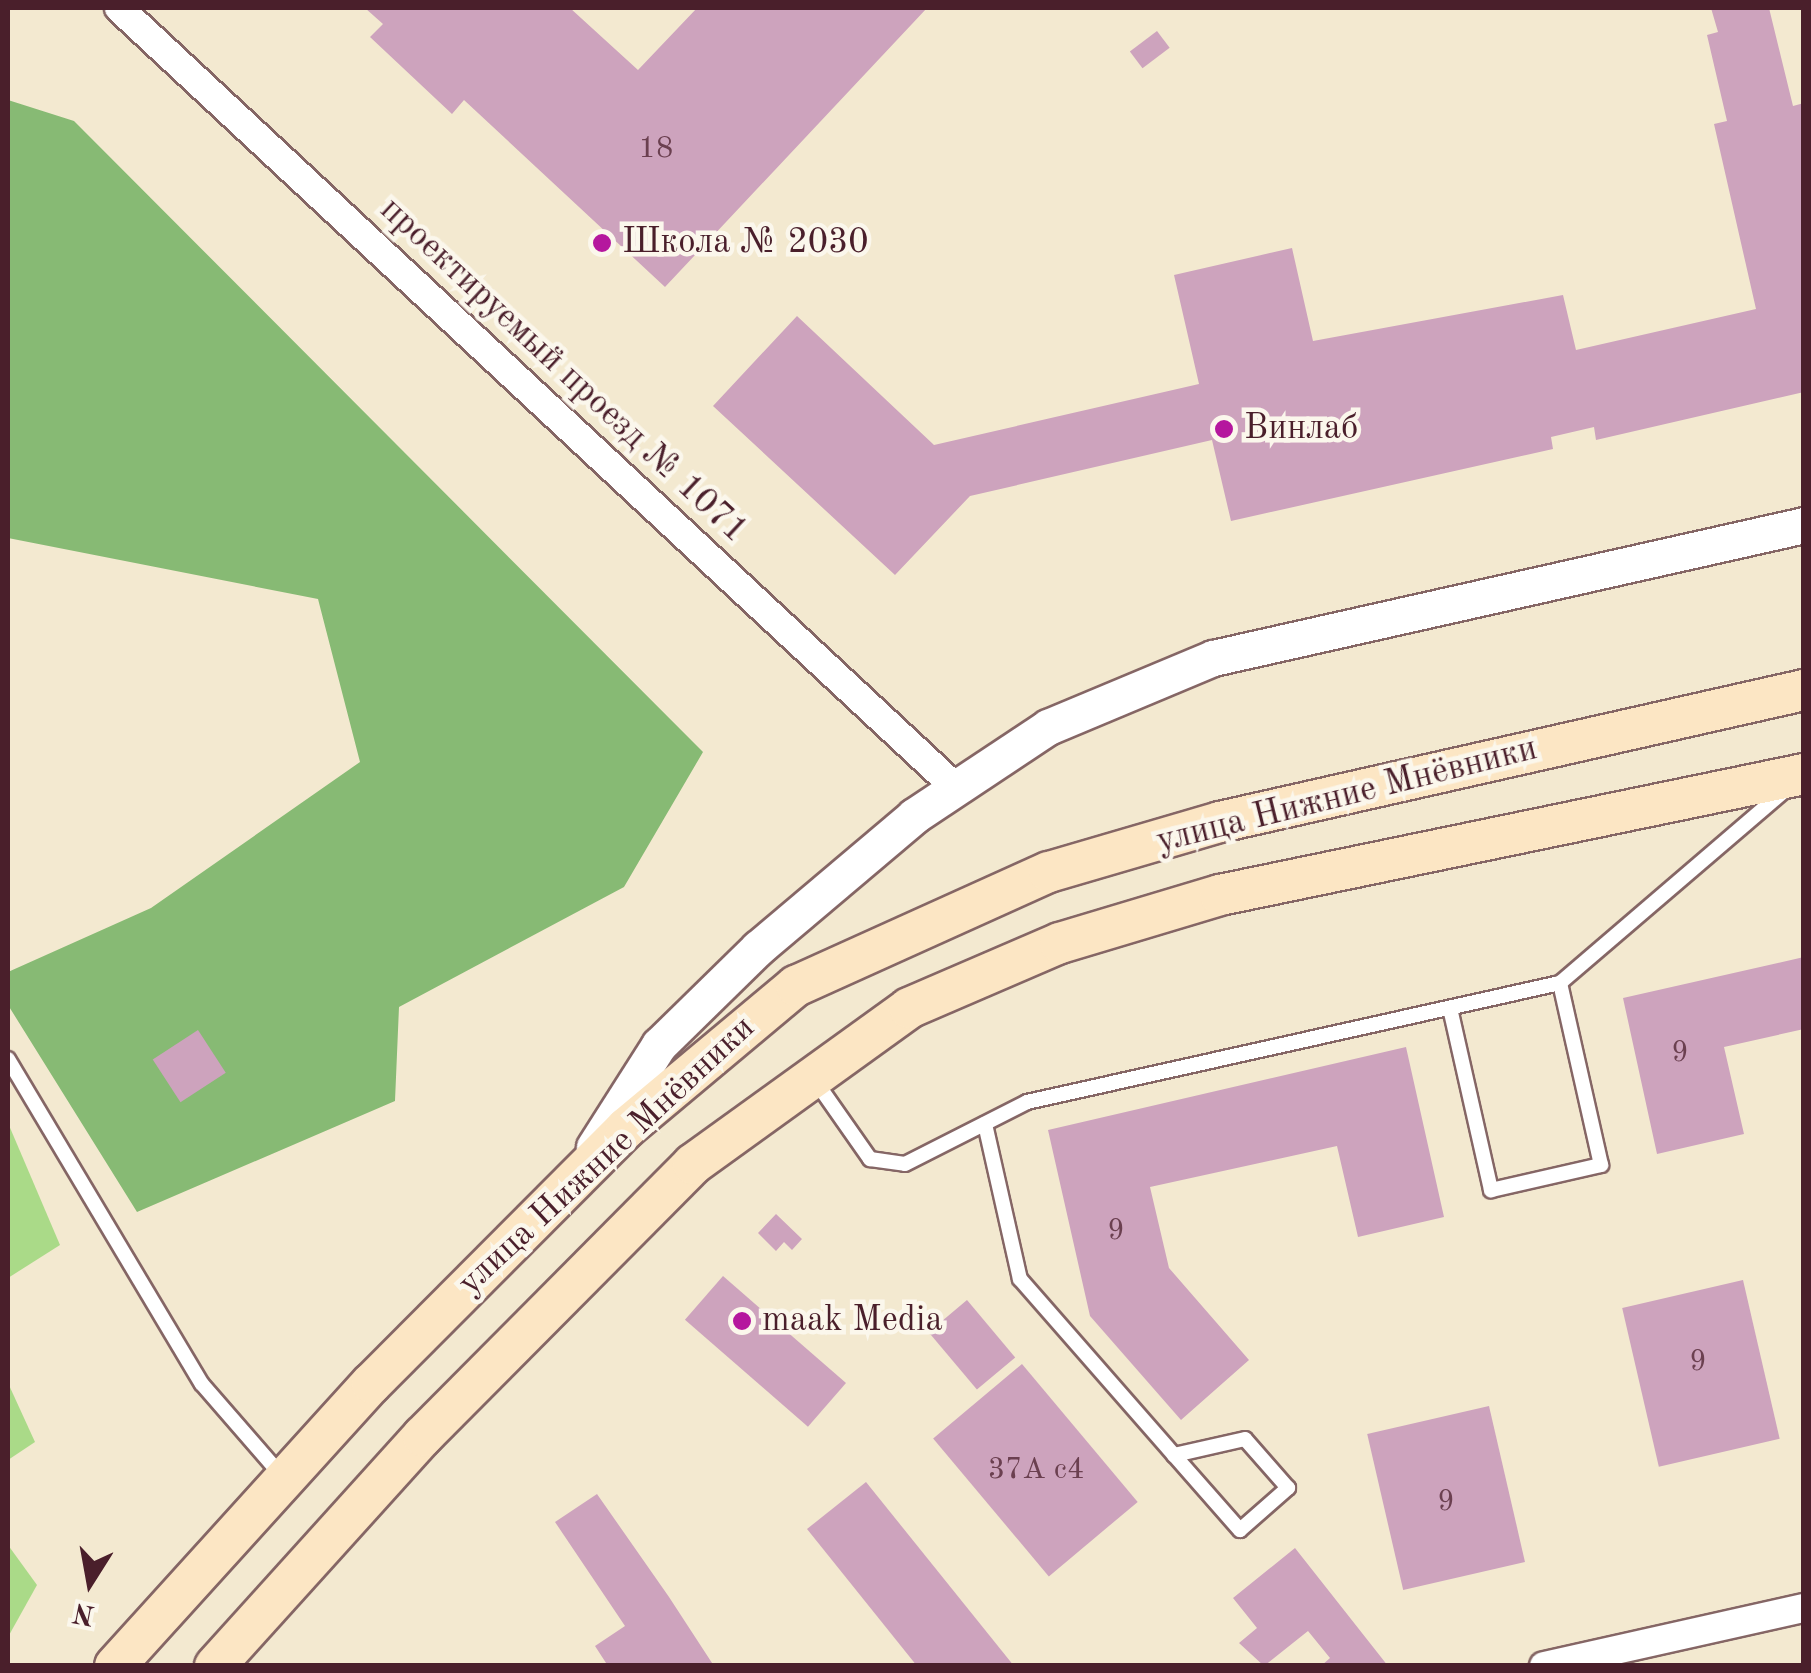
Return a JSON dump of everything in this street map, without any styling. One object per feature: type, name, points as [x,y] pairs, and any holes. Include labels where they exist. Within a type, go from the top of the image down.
[{"type":"main road","name":"улица Нижние Мнёвники","points":[[115,1666],[283,1478],[572,1182],[739,1025],[796,986],[1049,872],[1220,822],[1804,690]]},
{"type":"main road","name":"улица Нижние Мнёвники","points":[[214,1666],[423,1436],[692,1164],[810,1074],[908,1008],[1078,938],[1220,896],[1804,774]]},
{"type":"street","name":"проектируемый проезд № 1071","points":[[134,12],[956,788]]},
{"type":"street","points":[[572,1182],[659,1045],[758,948],[956,788],[1048,727],[1214,658],[1804,525]]},
{"type":"street","points":[[1544,1666],[1804,1608]]},
{"type":"lane","points":[[810,1074],[870,1159],[886,1166],[1034,1100],[1560,983],[1804,774]]},
{"type":"lane","points":[[1450,1008],[1492,1190],[1601,1166],[1560,983]]},
{"type":"lane","points":[[8,1059],[202,1384],[283,1478]]},
{"type":"lane","points":[[986,1124],[1020,1279],[1174,1455],[1240,1530],[1288,1488],[1245,1439],[1174,1455]]},
{"type":"green space","points":[[8,100],[74,121],[703,752],[624,887],[399,1007],[395,1101],[137,1212],[8,1005],[8,972],[151,908],[360,762],[318,599],[8,538]]},
{"type":"green space","points":[[8,1123],[60,1245],[8,1278]]},
{"type":"green space","points":[[8,1383],[35,1442],[8,1460]]},
{"type":"green space","points":[[8,1545],[37,1585],[8,1637]]},
{"type":"building","points":[[365,8],[570,8],[638,70],[697,8],[927,8],[665,287],[464,100],[452,114],[370,37],[383,24]]},
{"type":"building","points":[[1711,8],[1769,8],[1793,106],[1804,103],[1804,392],[1596,440],[1594,427],[1551,437],[1553,449],[1231,521],[1212,440],[970,496],[895,575],[713,406],[797,316],[934,445],[1199,384],[1174,275],[1292,248],[1313,341],[1563,295],[1576,350],[1756,309],[1714,124],[1727,121],[1707,35],[1718,32]]},
{"type":"building","points":[[1157,31],[1170,48],[1142,68],[1130,51]]},
{"type":"building","points":[[1804,957],[1804,1029],[1724,1047],[1744,1134],[1657,1154],[1623,998]]},
{"type":"building","points":[[198,1030],[226,1073],[180,1102],[153,1059]]},
{"type":"building","points":[[1406,1047],[1444,1217],[1358,1237],[1337,1146],[1150,1187],[1169,1268],[1249,1360],[1181,1420],[1090,1316],[1048,1130]]},
{"type":"building","points":[[776,1214],[802,1239],[792,1250],[784,1242],[776,1251],[758,1233]]},
{"type":"building","points":[[723,1276],[846,1383],[808,1427],[685,1320]]},
{"type":"building","points":[[1743,1280],[1780,1439],[1659,1467],[1622,1308]]},
{"type":"building","points":[[967,1300],[1015,1357],[977,1390],[929,1332]]},
{"type":"building","points":[[1022,1364],[1138,1502],[1049,1576],[933,1439]]},
{"type":"building","points":[[1489,1406],[1525,1562],[1403,1590],[1367,1434]]},
{"type":"building","points":[[866,1482],[1014,1666],[917,1666],[807,1529]]},
{"type":"building","points":[[597,1494],[714,1666],[608,1666],[595,1646],[625,1626],[555,1522]]},
{"type":"building","points":[[1295,1548],[1388,1666],[1321,1666],[1330,1658],[1308,1631],[1264,1666],[1239,1643],[1257,1628],[1233,1598]]},
{"type":"place","name":"Школа № 2030","points":[[602,243]]},
{"type":"place","name":"Винлаб","points":[[1224,429]]},
{"type":"place","name":"maak Media","points":[[742,1321]]}]
